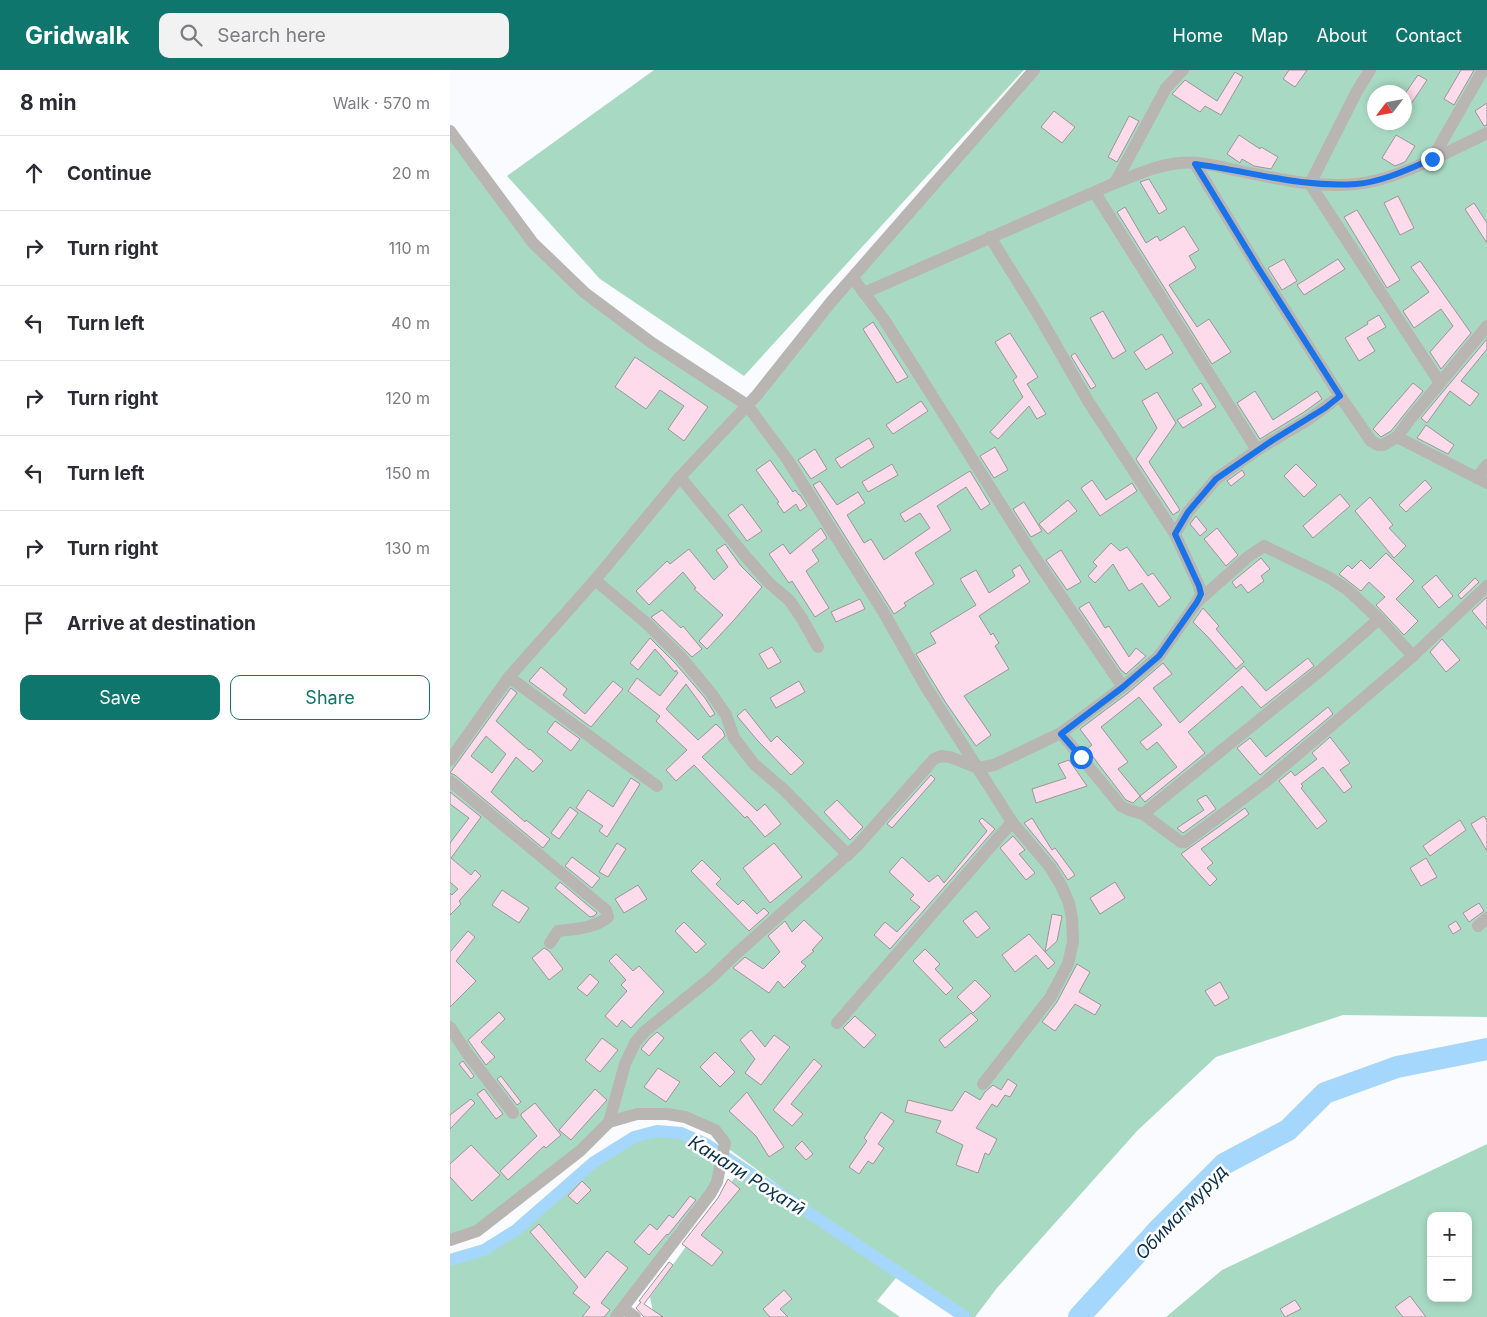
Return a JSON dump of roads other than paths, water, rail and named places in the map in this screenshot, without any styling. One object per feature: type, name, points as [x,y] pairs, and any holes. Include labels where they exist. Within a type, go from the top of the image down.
[{"type":"street","points":[[450,760],[509,677],[595,580],[680,477],[767,383],[831,302],[1034,70]]},
{"type":"street","points":[[1115,183],[1166,88],[1183,70]]},
{"type":"street","points":[[1310,184],[1357,91],[1370,70]]},
{"type":"street","points":[[1432,159],[1483,70]]},
{"type":"street","points":[[450,131],[533,243],[585,293],[652,344],[747,405],[787,459],[884,613],[926,687],[1012,822],[1050,867],[1061,885],[1069,903],[1072,918],[1072,951],[1068,964],[1055,990],[983,1084]]},
{"type":"street","points":[[864,292],[1141,172],[1167,165],[1195,164],[1310,184],[1356,184],[1410,168],[1487,133]]},
{"type":"street","points":[[1195,164],[1340,396],[1371,441],[1378,445],[1384,445],[1397,438],[1487,326]]},
{"type":"street","points":[[1310,184],[1440,383]]},
{"type":"street","points":[[1096,193],[1257,450]]},
{"type":"street","points":[[450,1240],[477,1231],[580,1151],[609,1122],[626,1064],[635,1044],[644,1032],[711,978],[848,855],[934,759],[941,756],[950,757],[978,768],[994,765],[1061,734],[1123,687],[1159,656],[1197,602],[1201,594],[1199,586],[1175,534],[1088,401],[1038,314],[990,237]]},
{"type":"street","points":[[853,278],[934,397],[1031,552],[1123,687]]},
{"type":"street","points":[[1175,534],[1194,505],[1216,479],[1257,450],[1309,419],[1340,396]]},
{"type":"street","points":[[1397,438],[1482,480],[1487,465]]},
{"type":"street","points":[[680,477],[752,564],[789,600],[818,647]]},
{"type":"street","points":[[1197,602],[1249,556],[1264,546],[1330,578],[1348,590],[1379,618],[1413,656]]},
{"type":"street","points":[[595,580],[645,622],[681,657],[726,715],[734,738],[754,764],[783,789],[848,855]]},
{"type":"street","points":[[1061,734],[1121,806],[1143,814],[1181,842],[1191,839],[1264,783],[1413,656],[1487,586]]},
{"type":"street","points":[[1143,814],[1314,676],[1379,618]]},
{"type":"street","points":[[509,677],[658,786]]},
{"type":"street","points":[[450,781],[606,910],[608,917],[605,920],[587,926],[558,931],[550,943]]},
{"type":"street","points":[[837,1023],[1012,822]]},
{"type":"street","points":[[450,1027],[467,1054],[513,1113]]},
{"type":"street","points":[[609,1122],[637,1114],[667,1114],[684,1117],[715,1130],[725,1143],[717,1182],[712,1193],[619,1312],[635,1317]]},
{"type":"waterway","name":"Обимагмуруд","points":[[1079,1317],[1159,1229],[1224,1164],[1288,1130],[1325,1093],[1397,1067],[1487,1049]]},
{"type":"waterway","name":"Канали Роҳатӣ","points":[[450,1260],[484,1250],[516,1230],[594,1162],[634,1137],[657,1131],[681,1133],[706,1144],[965,1317]]}]
